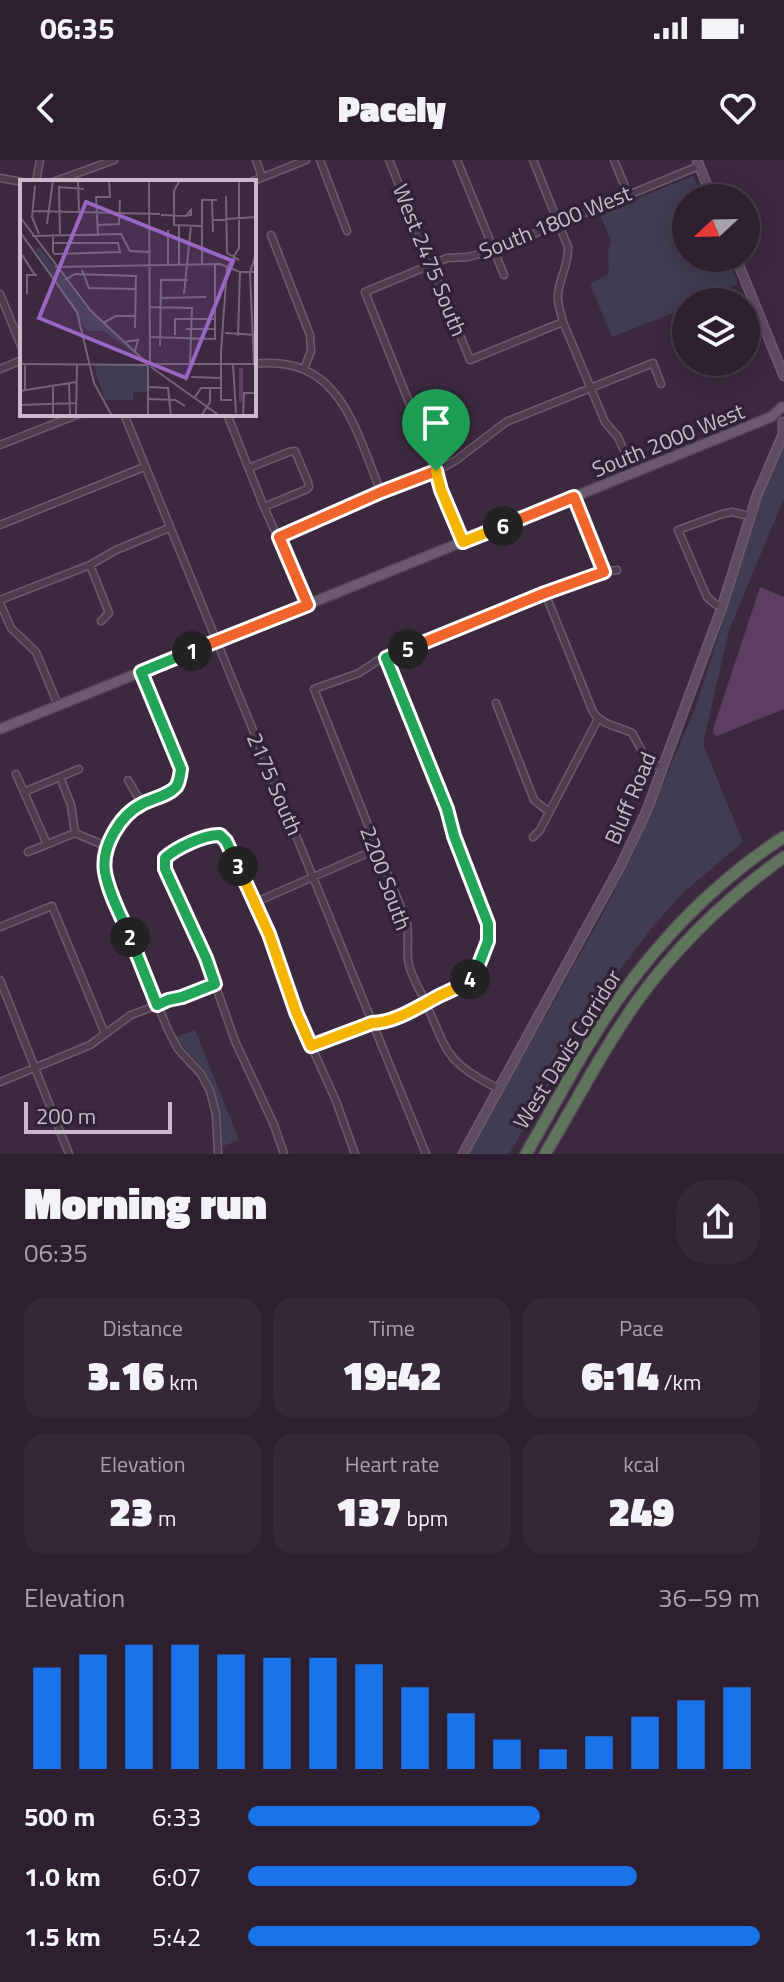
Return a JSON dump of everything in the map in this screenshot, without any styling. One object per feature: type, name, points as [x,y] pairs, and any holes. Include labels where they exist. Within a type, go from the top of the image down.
[{"type":"highway","name":"West Davis Corridor","points":[[526,1154],[599,1028],[651,956],[717,889],[784,837]]},
{"type":"highway","name":"West Davis Corridor","points":[[545,1154],[613,1038],[656,977],[714,914],[784,857]]},
{"type":"main road","name":"South 2000 West","points":[[0,729],[771,417],[783,405]]},
{"type":"main road","points":[[783,405],[780,413],[783,421]]},
{"type":"main road","name":"South 2000 West","points":[[771,417],[783,421]]},
{"type":"street","points":[[36,180],[40,160]]},
{"type":"street","points":[[59,180],[114,160]]},
{"type":"street","points":[[256,160],[262,177]]},
{"type":"street","points":[[255,180],[306,160]]},
{"type":"street","points":[[320,160],[347,231]]},
{"type":"street","name":"West 2475 South","points":[[389,160],[470,360],[563,322]]},
{"type":"street","points":[[457,160],[504,275]]},
{"type":"street","points":[[533,160],[568,247],[569,259],[558,294],[563,322],[605,422],[618,437],[634,473]]},
{"type":"street","points":[[614,160],[628,194]]},
{"type":"street","points":[[698,163],[706,184]]},
{"type":"street","name":"South 1800 West","points":[[436,471],[365,292],[447,258],[468,257],[494,250],[698,163]]},
{"type":"street","points":[[0,178],[20,182]]},
{"type":"street","points":[[271,235],[310,335],[311,351],[304,369]]},
{"type":"street","points":[[742,272],[784,375]]},
{"type":"street","points":[[0,294],[20,343]]},
{"type":"street","points":[[0,369],[20,361]]},
{"type":"street","points":[[256,364],[272,362],[304,369],[328,385],[343,402],[381,492]]},
{"type":"street","points":[[279,537],[436,471],[455,461],[506,422],[590,388],[653,363],[661,384]]},
{"type":"street","points":[[0,445],[74,416]]},
{"type":"street","name":"2175 South","points":[[125,416],[426,1154]]},
{"type":"street","points":[[228,416],[308,605]]},
{"type":"street","name":"Bluff Road","points":[[463,1154],[621,865],[647,810],[722,607],[761,484],[783,433],[783,421]]},
{"type":"street","points":[[249,468],[295,451],[308,482],[307,489],[264,507]]},
{"type":"street","points":[[0,525],[144,467]]},
{"type":"street","points":[[436,471],[463,542]]},
{"type":"street","points":[[574,497],[604,572]]},
{"type":"street","points":[[722,607],[707,597],[678,530],[732,512],[750,516]]},
{"type":"street","points":[[58,705],[36,652],[11,628],[0,602],[169,528]]},
{"type":"street","points":[[90,565],[109,613],[101,621]]},
{"type":"street","points":[[311,1046],[372,1023],[381,1023],[463,985],[472,979],[488,941],[488,924],[454,836],[447,809],[386,658],[545,593],[617,570]]},
{"type":"street","points":[[545,593],[593,712],[598,719],[632,733],[647,760],[663,769]]},
{"type":"street","name":"2200 South","points":[[386,658],[359,673],[314,689],[407,923],[408,960],[412,974],[444,1047],[450,1057],[473,1076],[499,1089]]},
{"type":"street","points":[[141,672],[181,769],[179,781],[174,789],[127,814],[108,847],[105,866],[108,884],[168,1030],[178,1049],[201,1074],[210,1091],[216,1114],[218,1154]]},
{"type":"street","points":[[496,703],[534,800],[549,812]]},
{"type":"street","points":[[533,837],[540,830],[598,719]]},
{"type":"street","points":[[24,792],[79,769]]},
{"type":"street","points":[[16,774],[47,844]]},
{"type":"street","points":[[60,777],[71,805],[75,833]]},
{"type":"street","points":[[128,780],[142,804]]},
{"type":"street","points":[[28,852],[75,833],[108,847]]},
{"type":"street","points":[[284,1154],[235,1041],[206,958],[165,869],[165,858],[171,852],[211,835],[220,835],[226,841],[256,902],[296,1012],[336,1101],[355,1154]]},
{"type":"street","points":[[256,902],[377,849]]},
{"type":"street","points":[[0,927],[52,906],[105,1034]]},
{"type":"street","points":[[0,980],[6,1006],[69,1154]]},
{"type":"street","points":[[0,1082],[90,1045],[131,1015],[215,984]]},
{"type":"shaded area","points":[[693,176],[697,184],[673,184]]},
{"type":"shaded area","points":[[672,185],[672,272],[733,272],[738,284],[729,288],[672,288],[672,313],[612,337],[590,284],[609,274],[611,241],[600,214]]},
{"type":"shaded area","points":[[784,443],[784,498],[729,630],[703,744],[743,842],[684,892],[654,925],[599,998],[509,1154],[468,1154],[634,852],[697,704],[762,497]]},
{"type":"shaded area","points":[[760,587],[784,597],[784,709],[717,736],[713,729]]},
{"type":"shaded area","points":[[195,1030],[239,1140],[220,1147],[212,1086],[201,1067],[175,1037]]},
{"type":"route","points":[[436,471],[463,542],[574,497],[604,572],[386,658],[447,809],[454,836],[488,924],[488,941],[476,972],[463,985],[426,1004],[381,1023],[372,1023],[311,1046],[256,902],[226,841],[220,835],[211,835],[171,852],[165,858],[165,869],[215,984],[157,1005],[105,872],[108,847],[127,814],[174,789],[179,781],[181,769],[141,672],[308,605],[279,537],[436,471]]}]
